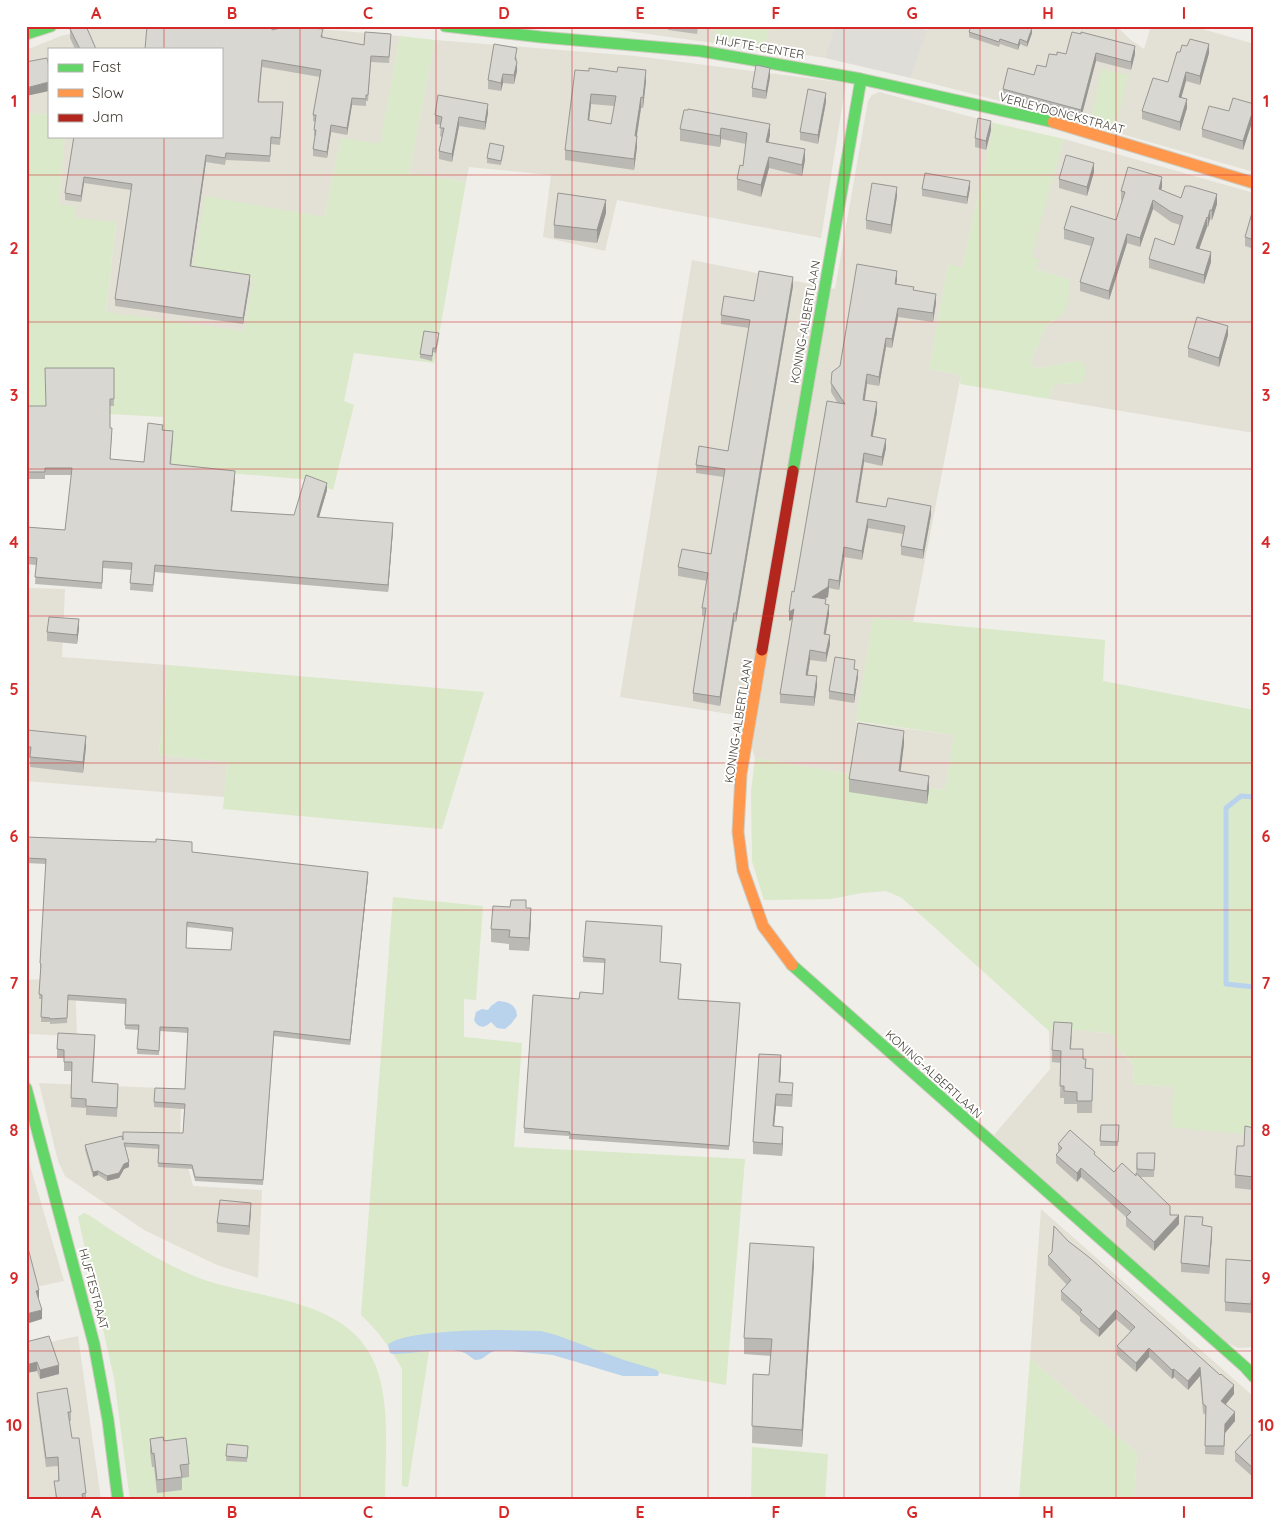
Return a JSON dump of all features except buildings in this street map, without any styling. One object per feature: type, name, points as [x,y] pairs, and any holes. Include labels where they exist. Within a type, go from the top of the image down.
[{"type":"street","points":[[26,34],[51,26]]},
{"type":"street","name":"HIJFTE-CENTER","points":[[445,26],[541,37],[701,51],[861,79]]},
{"type":"street","name":"KONING-ALBERTLAAN","points":[[861,79],[742,774],[738,832],[743,870],[763,926],[791,965],[1254,1377]]},
{"type":"street","name":"VERLEYDONCKSTRAAT","points":[[861,79],[1056,122],[1254,184]]},
{"type":"street","name":"HIJFTESTRAAT","points":[[26,1088],[94,1344],[108,1420],[118,1500]]},
{"type":"shaded area","points":[[105,26],[284,26],[400,36],[380,145],[341,138],[324,217],[205,197],[254,279],[244,331],[106,313],[116,223],[75,218],[59,205],[65,138],[222,138],[222,48],[48,48],[48,115],[26,113],[26,50],[61,36]]},
{"type":"shaded area","points":[[591,26],[716,26],[713,43]]},
{"type":"shaded area","points":[[770,26],[835,26],[825,58],[764,48]]},
{"type":"shaded area","points":[[835,26],[912,26],[927,30],[911,78],[825,58]]},
{"type":"shaded area","points":[[928,26],[1116,26],[1144,49],[1151,26],[1192,26],[1254,44],[1254,172],[1080,122],[911,78]]},
{"type":"shaded area","points":[[435,40],[635,56],[846,83],[821,238],[617,200],[605,251],[543,237],[551,175],[469,167],[466,182],[409,173]]},
{"type":"shaded area","points":[[879,92],[994,123],[962,268],[948,265],[929,369],[961,375],[913,622],[873,618],[856,722],[954,735],[945,790],[755,758],[742,716],[620,697],[692,260],[835,289],[868,101],[872,95]]},
{"type":"shaded area","points":[[1064,139],[1254,193],[1254,433],[1049,399],[1054,384],[1082,383],[1078,361],[1038,368],[1032,366],[1031,360],[1047,324],[1054,321],[1070,280],[1036,269],[1030,257]]},
{"type":"shaded area","points":[[26,570],[30,570],[28,588],[65,589],[62,657],[168,665],[159,755],[227,762],[224,797],[26,781]]},
{"type":"shaded area","points":[[75,977],[77,1036],[26,1034],[26,980]]},
{"type":"shaded area","points":[[1080,1030],[1114,1034],[1122,1053],[1134,1065],[1133,1084],[1173,1087],[1241,1134],[1254,1137],[1254,1347],[1238,1348],[1225,1342],[994,1135],[1050,1069],[1049,1031]]},
{"type":"shaded area","points":[[39,1083],[182,1089],[180,1135],[193,1186],[262,1190],[258,1278],[217,1265],[144,1230],[65,1176],[58,1161]]},
{"type":"shaded area","points":[[26,1152],[64,1281],[26,1289]]},
{"type":"shaded area","points":[[1041,1209],[1254,1397],[1254,1500],[1134,1500],[1137,1453],[1030,1358]]},
{"type":"shaded area","points":[[78,1336],[101,1500],[26,1500],[26,1347]]},
{"type":"green space","points":[[716,26],[770,26],[764,48],[713,43]]},
{"type":"green space","points":[[400,36],[435,40],[409,173],[466,182],[434,363],[354,353],[344,401],[354,405],[333,490],[301,479],[160,467],[163,417],[26,409],[26,113],[48,115],[48,138],[65,138],[59,205],[75,206],[75,218],[116,222],[106,312],[244,331],[253,279],[193,268],[205,196],[324,217],[341,138],[380,144]]},
{"type":"green space","points":[[1102,69],[1128,75],[1116,126],[1090,120]]},
{"type":"green space","points":[[994,123],[1064,139],[1031,257],[1039,259],[1036,269],[1070,280],[1068,304],[1063,315],[1047,324],[1031,360],[1032,366],[1038,368],[1078,361],[1084,363],[1086,372],[1083,383],[1054,384],[1049,399],[960,384],[961,375],[929,369],[948,264],[962,268]]},
{"type":"green space","points":[[873,618],[1105,640],[1103,681],[1254,710],[1254,1137],[1171,1127],[1173,1087],[1133,1084],[1134,1065],[1116,1046],[1114,1034],[1080,1030],[1049,1031],[902,898],[886,891],[831,899],[764,900],[752,861],[751,792],[755,758],[945,790],[954,735],[856,721]]},
{"type":"green space","points":[[168,665],[484,692],[442,829],[223,809],[227,762],[159,755]]},
{"type":"green space","points":[[393,897],[483,906],[476,1000],[464,999],[464,1037],[522,1043],[514,1147],[745,1159],[726,1385],[530,1350],[430,1345],[408,1487],[402,1486],[402,1369],[384,1340],[361,1315]]},
{"type":"green space","points":[[84,1213],[140,1248],[180,1270],[217,1284],[296,1303],[321,1312],[343,1325],[362,1341],[375,1364],[383,1396],[386,1431],[385,1500],[130,1500],[114,1378],[78,1217]]},
{"type":"green space","points":[[1030,1358],[1137,1453],[1134,1500],[1019,1500]]},
{"type":"green space","points":[[752,1447],[828,1454],[825,1500],[751,1500]]},
{"type":"water","points":[[498,1001],[508,1003],[517,1012],[517,1016],[511,1024],[505,1029],[497,1028],[491,1022],[484,1027],[477,1025],[474,1020],[476,1012],[482,1009],[488,1010]]},
{"type":"water","points":[[503,1330],[541,1331],[556,1335],[657,1370],[659,1373],[658,1376],[623,1376],[553,1355],[511,1351],[495,1351],[481,1359],[475,1360],[465,1353],[451,1350],[393,1354],[390,1353],[388,1345],[396,1340],[424,1334]]},
{"type":"waterway","points":[[1254,797],[1241,796],[1226,808],[1226,984],[1254,987]]},
{"type":"traffic: fast","points":[[26,34],[51,26]]},
{"type":"traffic: fast","points":[[445,26],[541,37],[701,51],[861,79],[1053,122]]},
{"type":"traffic: fast","points":[[793,471],[861,79]]},
{"type":"traffic: fast","points":[[792,965],[1254,1377]]},
{"type":"traffic: fast","points":[[26,1088],[94,1344],[108,1420],[118,1500]]},
{"type":"traffic: slow","points":[[1053,122],[1254,183]]},
{"type":"traffic: slow","points":[[762,650],[741,774],[738,832],[743,870],[763,926],[792,965]]},
{"type":"traffic: jam","points":[[762,650],[793,471]]}]
